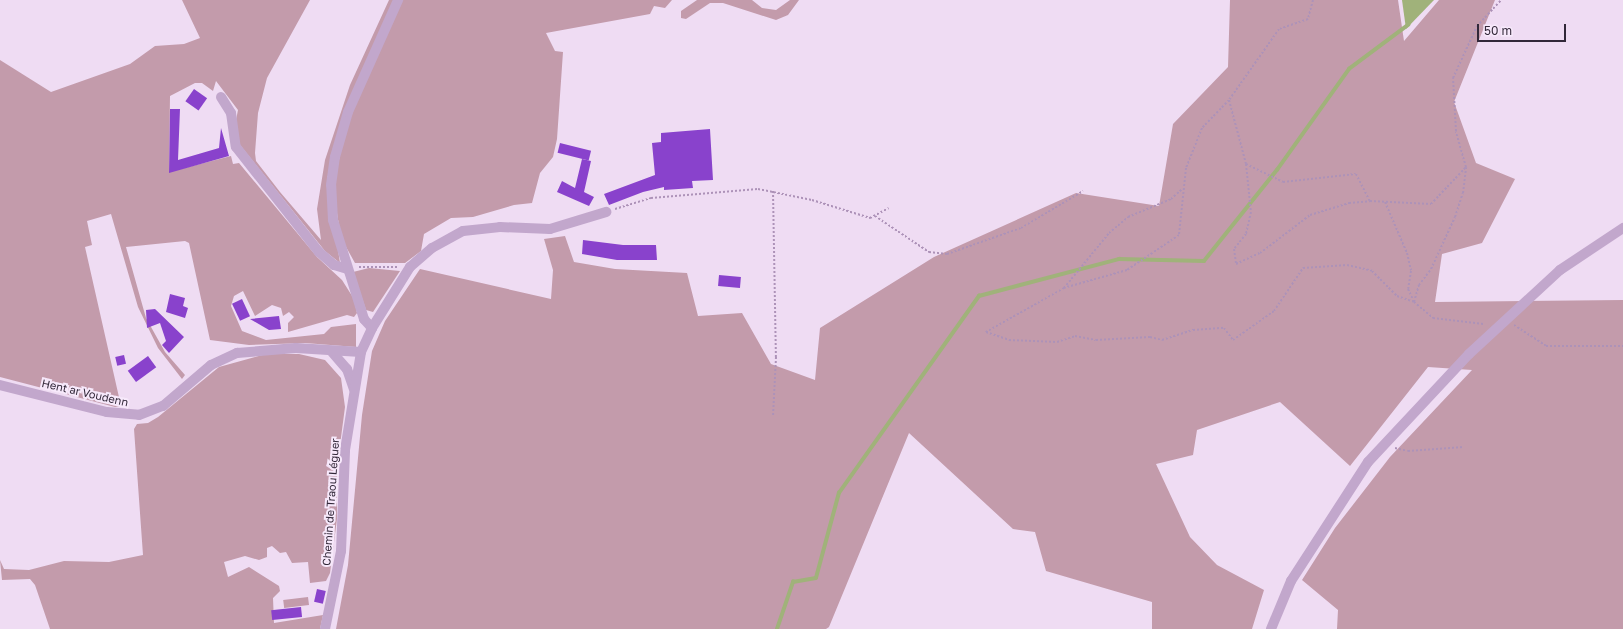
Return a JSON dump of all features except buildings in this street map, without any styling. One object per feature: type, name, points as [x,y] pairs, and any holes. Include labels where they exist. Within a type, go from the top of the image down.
[{"type":"street","points":[[372,328],[364,319],[347,269],[331,208],[335,157],[348,112],[398,0]]},
{"type":"street","points":[[221,97],[231,113],[232,137],[242,156],[319,252],[334,265],[347,269]]},
{"type":"street","name":"Chemin de Traou Léguer","points":[[325,629],[342,551],[345,450],[361,352],[372,328],[410,268],[432,248],[463,231],[500,227],[550,229],[606,212]]},
{"type":"street","points":[[1272,629],[1281,601],[1303,561],[1353,482],[1384,445],[1500,325],[1574,259],[1623,228]]},
{"type":"street","name":"Hent ar Voudenn","points":[[0,385],[114,413],[139,415],[163,406],[211,365],[237,353],[296,348],[332,352],[361,352]]},
{"type":"street","points":[[332,352],[347,369],[355,392]]},
{"type":"path","points":[[1313,0],[1308,19],[1279,29],[1229,100],[1202,128],[1186,168],[1179,235],[1127,270],[1064,288],[986,332],[1009,340],[1057,342],[1075,336],[1096,340],[1150,337],[1162,340],[1193,330],[1224,328],[1233,340],[1274,311],[1303,268],[1347,265],[1372,271],[1397,296],[1414,302],[1433,318],[1518,327],[1546,346],[1623,346]]},
{"type":"path","points":[[1414,302],[1419,286],[1431,269],[1455,217],[1463,193],[1466,167],[1456,131],[1453,78],[1477,26],[1501,0]]},
{"type":"path","points":[[1229,100],[1246,164],[1251,212],[1246,234],[1234,249],[1236,264],[1260,253],[1310,215],[1349,203],[1370,201],[1431,204],[1466,167]]},
{"type":"path","points":[[1246,164],[1283,182],[1356,174],[1370,201]]},
{"type":"path","points":[[1064,288],[1109,233],[1128,217],[1171,199],[1183,188]]},
{"type":"path","points":[[606,212],[651,198],[733,190],[773,191],[812,200],[862,217],[875,216],[889,208]]},
{"type":"path","points":[[773,191],[776,357],[773,416]]},
{"type":"path","points":[[875,216],[929,252],[947,254],[1021,228],[1083,191]]},
{"type":"path","points":[[1385,202],[1407,253],[1411,271],[1408,289],[1414,302]]},
{"type":"path","points":[[347,269],[410,268]]},
{"type":"path","points":[[1384,445],[1408,451],[1464,447]]},
{"type":"shaded area","points":[[182,0],[310,0],[267,78],[258,113],[255,153],[256,161],[321,240],[317,209],[325,160],[350,85],[389,0],[394,0],[327,178],[340,263],[325,251],[240,145],[234,130],[238,110],[216,81],[213,91],[202,83],[195,83],[170,96],[169,172],[231,156],[233,164],[239,163],[317,257],[342,280],[354,299],[357,313],[354,317],[347,315],[288,332],[288,323],[294,317],[289,312],[283,316],[281,308],[272,305],[255,316],[243,291],[234,296],[231,306],[242,331],[266,340],[324,334],[331,327],[356,324],[356,347],[305,343],[249,345],[210,340],[189,243],[185,241],[126,247],[146,318],[165,352],[185,375],[182,379],[158,348],[138,307],[111,214],[87,221],[92,245],[85,247],[121,406],[115,407],[0,377],[0,60],[51,92],[130,64],[155,46],[184,44],[200,38]]},
{"type":"shaded area","points":[[400,0],[672,0],[665,8],[654,6],[650,14],[546,33],[555,51],[563,52],[557,139],[553,157],[540,173],[532,203],[514,205],[473,217],[451,218],[424,234],[421,251],[405,263],[355,263],[341,238],[333,188],[346,127]]},
{"type":"shaded area","points":[[697,0],[752,0],[762,8],[776,10],[790,0],[799,0],[788,15],[776,20],[723,3],[710,3],[686,19],[681,18],[681,11]]},
{"type":"shaded area","points":[[1230,0],[1398,0],[1404,41],[1439,0],[1495,0],[1454,102],[1476,163],[1515,179],[1482,243],[1442,254],[1435,302],[1623,300],[1623,629],[1337,629],[1338,610],[1302,580],[1335,528],[1390,457],[1472,370],[1428,367],[1350,466],[1280,402],[1197,430],[1193,455],[1156,464],[1190,537],[1217,565],[1264,590],[1252,629],[1152,629],[1152,602],[1046,571],[1035,532],[1013,529],[909,433],[829,627],[826,629],[336,629],[348,565],[362,415],[372,351],[385,321],[420,269],[551,299],[553,270],[544,239],[565,236],[574,262],[615,269],[687,273],[698,316],[742,313],[771,364],[815,380],[820,328],[934,257],[1076,193],[1159,206],[1173,124],[1228,67]]},
{"type":"shaded area","points":[[1402,0],[1434,0],[1406,29]]},
{"type":"shaded area","points":[[369,268],[400,271],[373,312],[366,310],[353,272]]},
{"type":"shaded area","points":[[266,354],[299,354],[325,360],[341,378],[345,407],[338,460],[337,463],[328,460],[326,466],[337,473],[337,519],[330,573],[326,581],[310,583],[308,562],[292,563],[286,552],[280,553],[272,546],[267,548],[267,557],[259,560],[245,556],[224,562],[228,577],[249,567],[279,586],[280,591],[273,598],[274,623],[323,615],[320,629],[50,629],[35,585],[30,579],[2,580],[0,560],[4,569],[29,570],[64,561],[109,562],[143,555],[134,429],[137,424],[148,423],[158,417],[219,367]]},
{"type":"shaded area","points":[[308,597],[309,605],[284,608],[283,600]]},
{"type":"waterway","points":[[777,629],[793,582],[816,578],[839,493],[979,296],[1119,259],[1204,261],[1277,170],[1349,69],[1408,25]]}]
